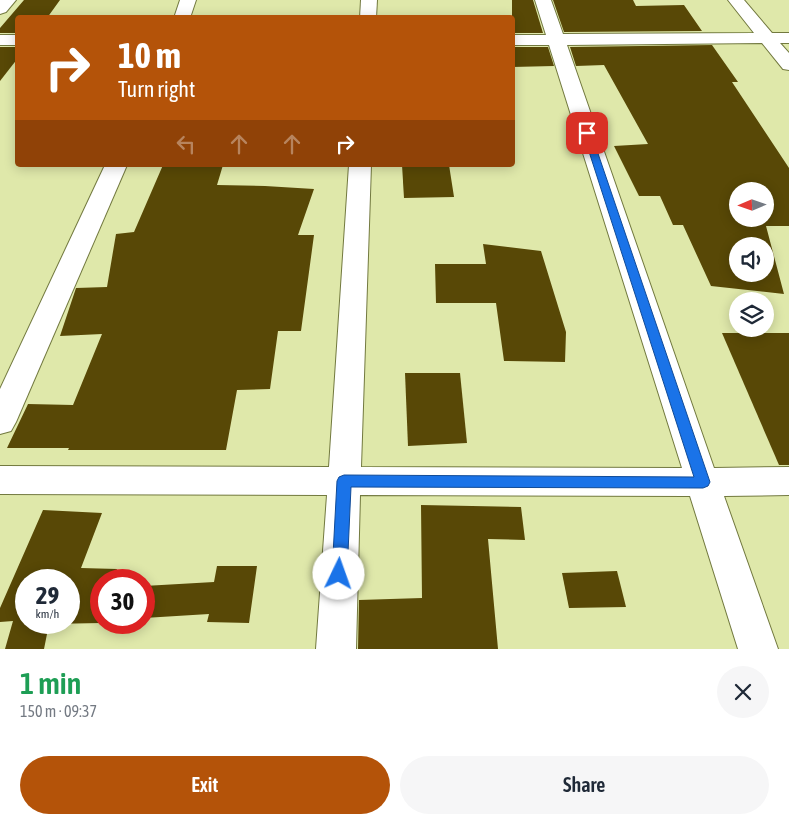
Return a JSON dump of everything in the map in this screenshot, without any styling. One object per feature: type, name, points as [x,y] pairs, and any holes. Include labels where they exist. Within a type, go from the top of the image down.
[{"type":"street","points":[[0,9],[8,0]]},
{"type":"street","points":[[183,15],[188,0]]},
{"type":"street","points":[[368,0],[368,15]]},
{"type":"street","points":[[543,0],[758,649]]},
{"type":"street","points":[[736,0],[789,65]]},
{"type":"street","points":[[515,40],[789,38]]},
{"type":"street","points":[[0,40],[15,40]]},
{"type":"street","points":[[0,422],[115,167]]},
{"type":"street","points":[[336,649],[360,167]]},
{"type":"street","points":[[0,480],[789,481]]},
{"type":"building","points":[[24,0],[60,0],[49,15],[15,15],[15,33],[0,33],[0,28]]},
{"type":"building","points":[[512,0],[533,0],[543,33],[515,33],[515,15],[512,15]]},
{"type":"building","points":[[553,0],[633,0],[636,6],[684,5],[702,31],[564,32]]},
{"type":"building","points":[[712,45],[738,82],[732,82],[789,168],[789,226],[774,226],[774,182],[729,182],[729,228],[767,228],[769,237],[729,237],[729,282],[774,282],[774,256],[784,294],[711,286],[683,225],[673,225],[660,196],[639,196],[614,146],[648,144],[604,65],[576,66],[570,47]]},
{"type":"building","points":[[0,47],[15,47],[15,62],[0,81]]},
{"type":"building","points":[[515,47],[548,47],[554,66],[515,67]]},
{"type":"building","points":[[162,167],[222,167],[217,185],[314,189],[298,235],[314,235],[301,331],[278,331],[270,389],[237,390],[226,450],[7,448],[28,404],[73,405],[102,334],[60,336],[76,288],[107,287],[116,234],[134,232]]},
{"type":"building","points":[[402,167],[449,167],[454,197],[404,198]]},
{"type":"building","points":[[483,244],[541,251],[566,332],[565,362],[504,361],[496,303],[436,303],[435,264],[486,264]]},
{"type":"building","points":[[722,333],[729,333],[729,337],[774,337],[774,333],[789,333],[789,465],[779,465]]},
{"type":"building","points":[[405,373],[460,373],[467,443],[408,446]]},
{"type":"building","points":[[421,505],[521,507],[525,540],[488,539],[498,649],[358,649],[359,600],[422,598]]},
{"type":"building","points":[[43,510],[102,513],[81,568],[117,569],[90,569],[90,623],[80,623],[80,569],[17,569]]},
{"type":"building","points":[[217,566],[257,566],[249,623],[207,622],[209,614],[155,617],[155,585],[214,582]]},
{"type":"building","points":[[617,571],[626,607],[569,608],[562,573]]},
{"type":"building","points":[[15,574],[15,634],[47,634],[44,649],[5,649],[13,621],[0,622],[0,608]]},
{"type":"route","points":[[339,574],[344,481],[703,482],[587,133]]}]
